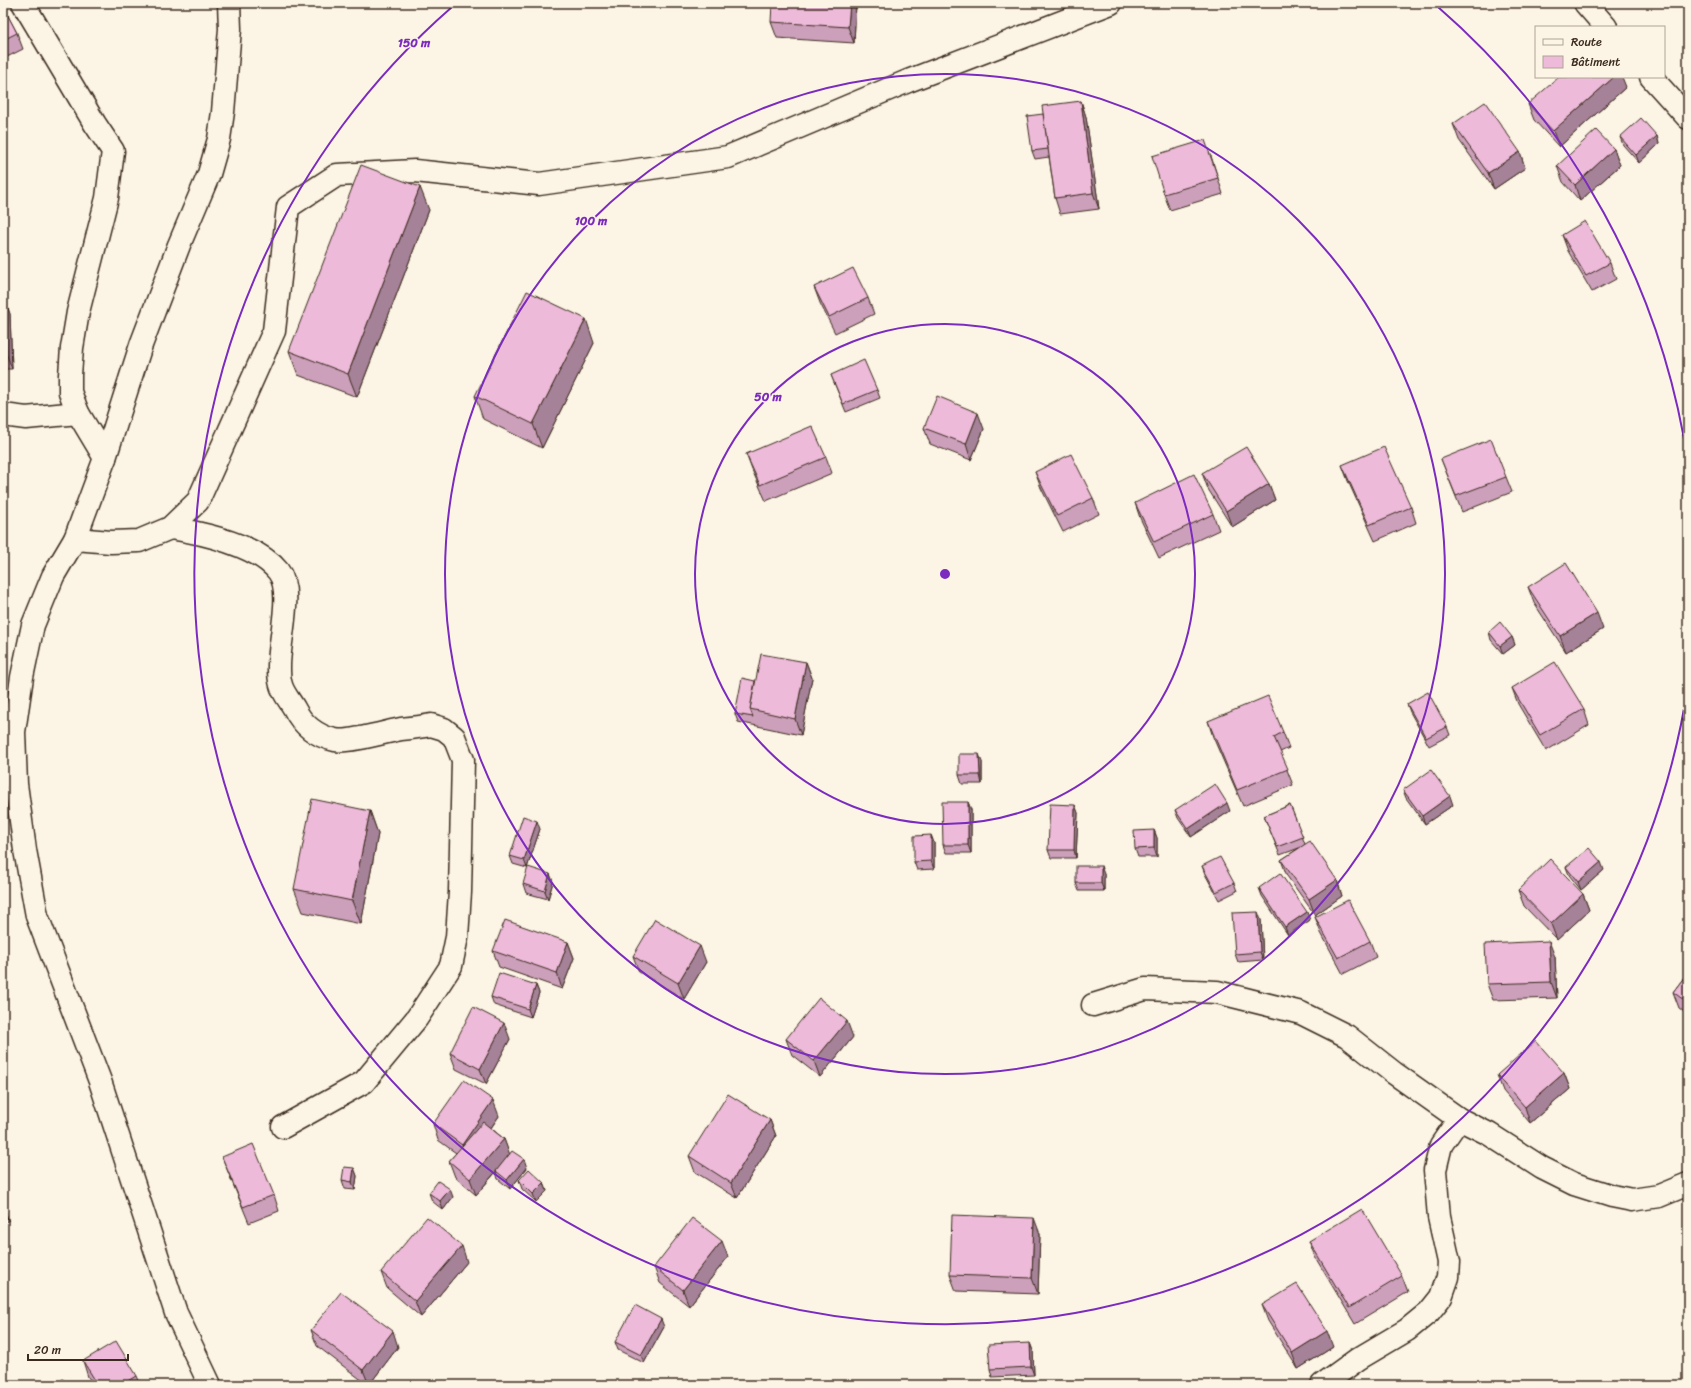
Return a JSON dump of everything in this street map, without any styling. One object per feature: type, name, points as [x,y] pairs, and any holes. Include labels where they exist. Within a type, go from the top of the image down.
[{"type":"street","points":[[23,3],[95,124],[113,151],[107,198],[78,312],[72,348],[70,392],[78,413],[105,458]]},
{"type":"street","points":[[210,1385],[176,1313],[100,1081],[37,916],[24,850],[16,784],[14,732],[22,677],[33,625],[53,576],[75,539],[105,458],[141,345],[179,245],[209,174],[219,140],[223,112],[230,29],[229,3]]},
{"type":"street","points":[[75,539],[111,542],[139,541],[170,528],[198,501],[274,332],[288,207],[337,176],[415,171],[539,184],[728,157],[908,81],[1111,3]]},
{"type":"street","points":[[1585,3],[1605,26]]},
{"type":"street","points":[[1652,78],[1688,118]]},
{"type":"street","points":[[3,415],[26,418],[78,413]]},
{"type":"street","points":[[170,528],[208,534],[235,544],[262,558],[278,572],[284,587],[283,625],[279,662],[281,684],[296,712],[311,732],[337,741],[431,725],[444,729],[454,737],[463,760],[460,892],[457,937],[451,966],[417,1018],[364,1082],[283,1127]]},
{"type":"street","points":[[1093,1005],[1145,989],[1217,992],[1301,1013],[1347,1036],[1394,1073],[1459,1119],[1489,1134],[1542,1168],[1574,1184],[1612,1196],[1632,1200],[1659,1196],[1688,1184]]},
{"type":"street","points":[[1322,1385],[1358,1359],[1407,1330],[1429,1312],[1441,1297],[1448,1277],[1449,1262],[1439,1217],[1435,1170],[1441,1145],[1459,1119]]},
{"type":"building","points":[[772,3],[850,3],[848,27],[771,22]]},
{"type":"building","points":[[3,6],[17,33],[3,40]]},
{"type":"building","points":[[1558,78],[1613,78],[1553,131],[1528,104]]},
{"type":"building","points":[[1081,101],[1093,193],[1055,198],[1042,106]]},
{"type":"building","points":[[1485,102],[1520,152],[1488,173],[1453,124]]},
{"type":"building","points":[[1043,114],[1048,149],[1032,151],[1027,116]]},
{"type":"building","points":[[1641,118],[1657,136],[1636,155],[1620,137]]},
{"type":"building","points":[[1596,130],[1614,149],[1575,185],[1557,166]]},
{"type":"building","points":[[1205,140],[1218,178],[1164,194],[1152,156]]},
{"type":"building","points":[[361,165],[420,187],[348,374],[289,351]]},
{"type":"building","points":[[1585,221],[1610,263],[1586,276],[1562,235]]},
{"type":"building","points":[[853,268],[868,298],[829,317],[814,287]]},
{"type":"building","points":[[527,291],[586,319],[533,424],[475,396]]},
{"type":"building","points":[[4,298],[6,353],[3,353]]},
{"type":"building","points":[[864,360],[877,390],[843,404],[831,375]]},
{"type":"building","points":[[937,396],[978,413],[966,444],[924,428]]},
{"type":"building","points":[[812,426],[826,457],[760,485],[746,454]]},
{"type":"building","points":[[1491,439],[1506,477],[1456,496],[1441,459]]},
{"type":"building","points":[[1246,447],[1269,484],[1226,511],[1202,473]]},
{"type":"building","points":[[1384,447],[1411,507],[1369,525],[1342,465]]},
{"type":"building","points":[[1071,454],[1093,498],[1057,516],[1035,472]]},
{"type":"building","points":[[1194,474],[1213,514],[1154,542],[1135,503]]},
{"type":"building","points":[[1566,563],[1597,613],[1560,636],[1528,587]]},
{"type":"building","points":[[1500,622],[1512,637],[1500,646],[1489,632]]},
{"type":"building","points":[[761,654],[806,662],[795,719],[750,709]]},
{"type":"building","points":[[1555,662],[1584,709],[1540,735],[1512,688]]},
{"type":"building","points":[[742,678],[755,681],[750,709],[753,717],[735,714]]},
{"type":"building","points":[[1428,692],[1447,727],[1426,738],[1407,704]]},
{"type":"building","points":[[1268,696],[1283,732],[1274,737],[1288,769],[1237,790],[1208,721]]},
{"type":"building","points":[[959,754],[979,754],[980,775],[959,775]]},
{"type":"building","points":[[1431,770],[1450,796],[1422,816],[1403,790]]},
{"type":"building","points":[[1215,784],[1227,803],[1188,829],[1175,810]]},
{"type":"building","points":[[312,799],[370,811],[352,901],[294,889]]},
{"type":"building","points":[[942,802],[968,802],[968,845],[943,845]]},
{"type":"building","points":[[1050,804],[1075,805],[1074,850],[1048,850]]},
{"type":"building","points":[[1290,805],[1303,837],[1277,847],[1264,816]]},
{"type":"building","points":[[523,816],[537,821],[524,860],[510,856]]},
{"type":"building","points":[[1154,830],[1154,848],[1135,849],[1134,831]]},
{"type":"building","points":[[931,835],[931,861],[914,862],[914,836]]},
{"type":"building","points":[[1310,841],[1337,880],[1309,899],[1281,860]]},
{"type":"building","points":[[1589,848],[1601,862],[1578,882],[1566,867]]},
{"type":"building","points":[[1220,857],[1234,883],[1216,892],[1202,866]]},
{"type":"building","points":[[1550,859],[1583,894],[1551,924],[1518,890]]},
{"type":"building","points":[[1076,866],[1101,866],[1101,883],[1076,883]]},
{"type":"building","points":[[528,867],[550,874],[545,891],[523,884]]},
{"type":"building","points":[[1280,873],[1307,912],[1285,927],[1259,888]]},
{"type":"building","points":[[1348,900],[1370,941],[1338,958],[1315,917]]},
{"type":"building","points":[[1258,912],[1260,952],[1235,954],[1232,913]]},
{"type":"building","points":[[655,919],[700,946],[678,983],[633,956]]},
{"type":"building","points":[[505,920],[568,942],[557,973],[493,951]]},
{"type":"building","points":[[1549,941],[1551,982],[1487,984],[1485,944]]},
{"type":"building","points":[[1688,972],[1688,1003],[1673,992]]},
{"type":"building","points":[[499,973],[536,985],[528,1009],[491,997]]},
{"type":"building","points":[[819,998],[847,1021],[814,1061],[786,1039]]},
{"type":"building","points":[[473,1007],[504,1023],[480,1069],[450,1053]]},
{"type":"building","points":[[1536,1041],[1564,1073],[1525,1107],[1497,1075]]},
{"type":"building","points":[[464,1080],[493,1100],[462,1145],[433,1124]]},
{"type":"building","points":[[728,1094],[770,1120],[731,1183],[689,1156]]},
{"type":"building","points":[[483,1122],[504,1139],[470,1179],[449,1161]]},
{"type":"building","points":[[253,1144],[274,1195],[243,1207],[222,1157]]},
{"type":"building","points":[[512,1151],[524,1159],[507,1180],[496,1171]]},
{"type":"building","points":[[344,1167],[354,1168],[352,1182],[342,1180]]},
{"type":"building","points":[[529,1169],[544,1183],[533,1194],[519,1180]]},
{"type":"building","points":[[438,1181],[450,1189],[440,1201],[429,1193]]},
{"type":"building","points":[[1362,1209],[1402,1276],[1349,1308],[1309,1241]]},
{"type":"building","points":[[952,1215],[1034,1218],[1032,1278],[950,1275]]},
{"type":"building","points":[[427,1217],[462,1246],[415,1301],[381,1272]]},
{"type":"building","points":[[692,1218],[722,1241],[683,1290],[654,1267]]},
{"type":"building","points":[[1297,1284],[1327,1331],[1292,1353],[1262,1305]]},
{"type":"building","points":[[341,1292],[393,1331],[363,1370],[311,1330]]},
{"type":"building","points":[[635,1305],[661,1319],[641,1355],[615,1342]]},
{"type":"building","points":[[116,1341],[137,1376],[122,1385],[98,1385],[83,1361]]},
{"type":"building","points":[[1030,1343],[1031,1367],[990,1369],[988,1345]]},
{"type":"building","points":[[63,1379],[67,1385],[53,1385]]}]
